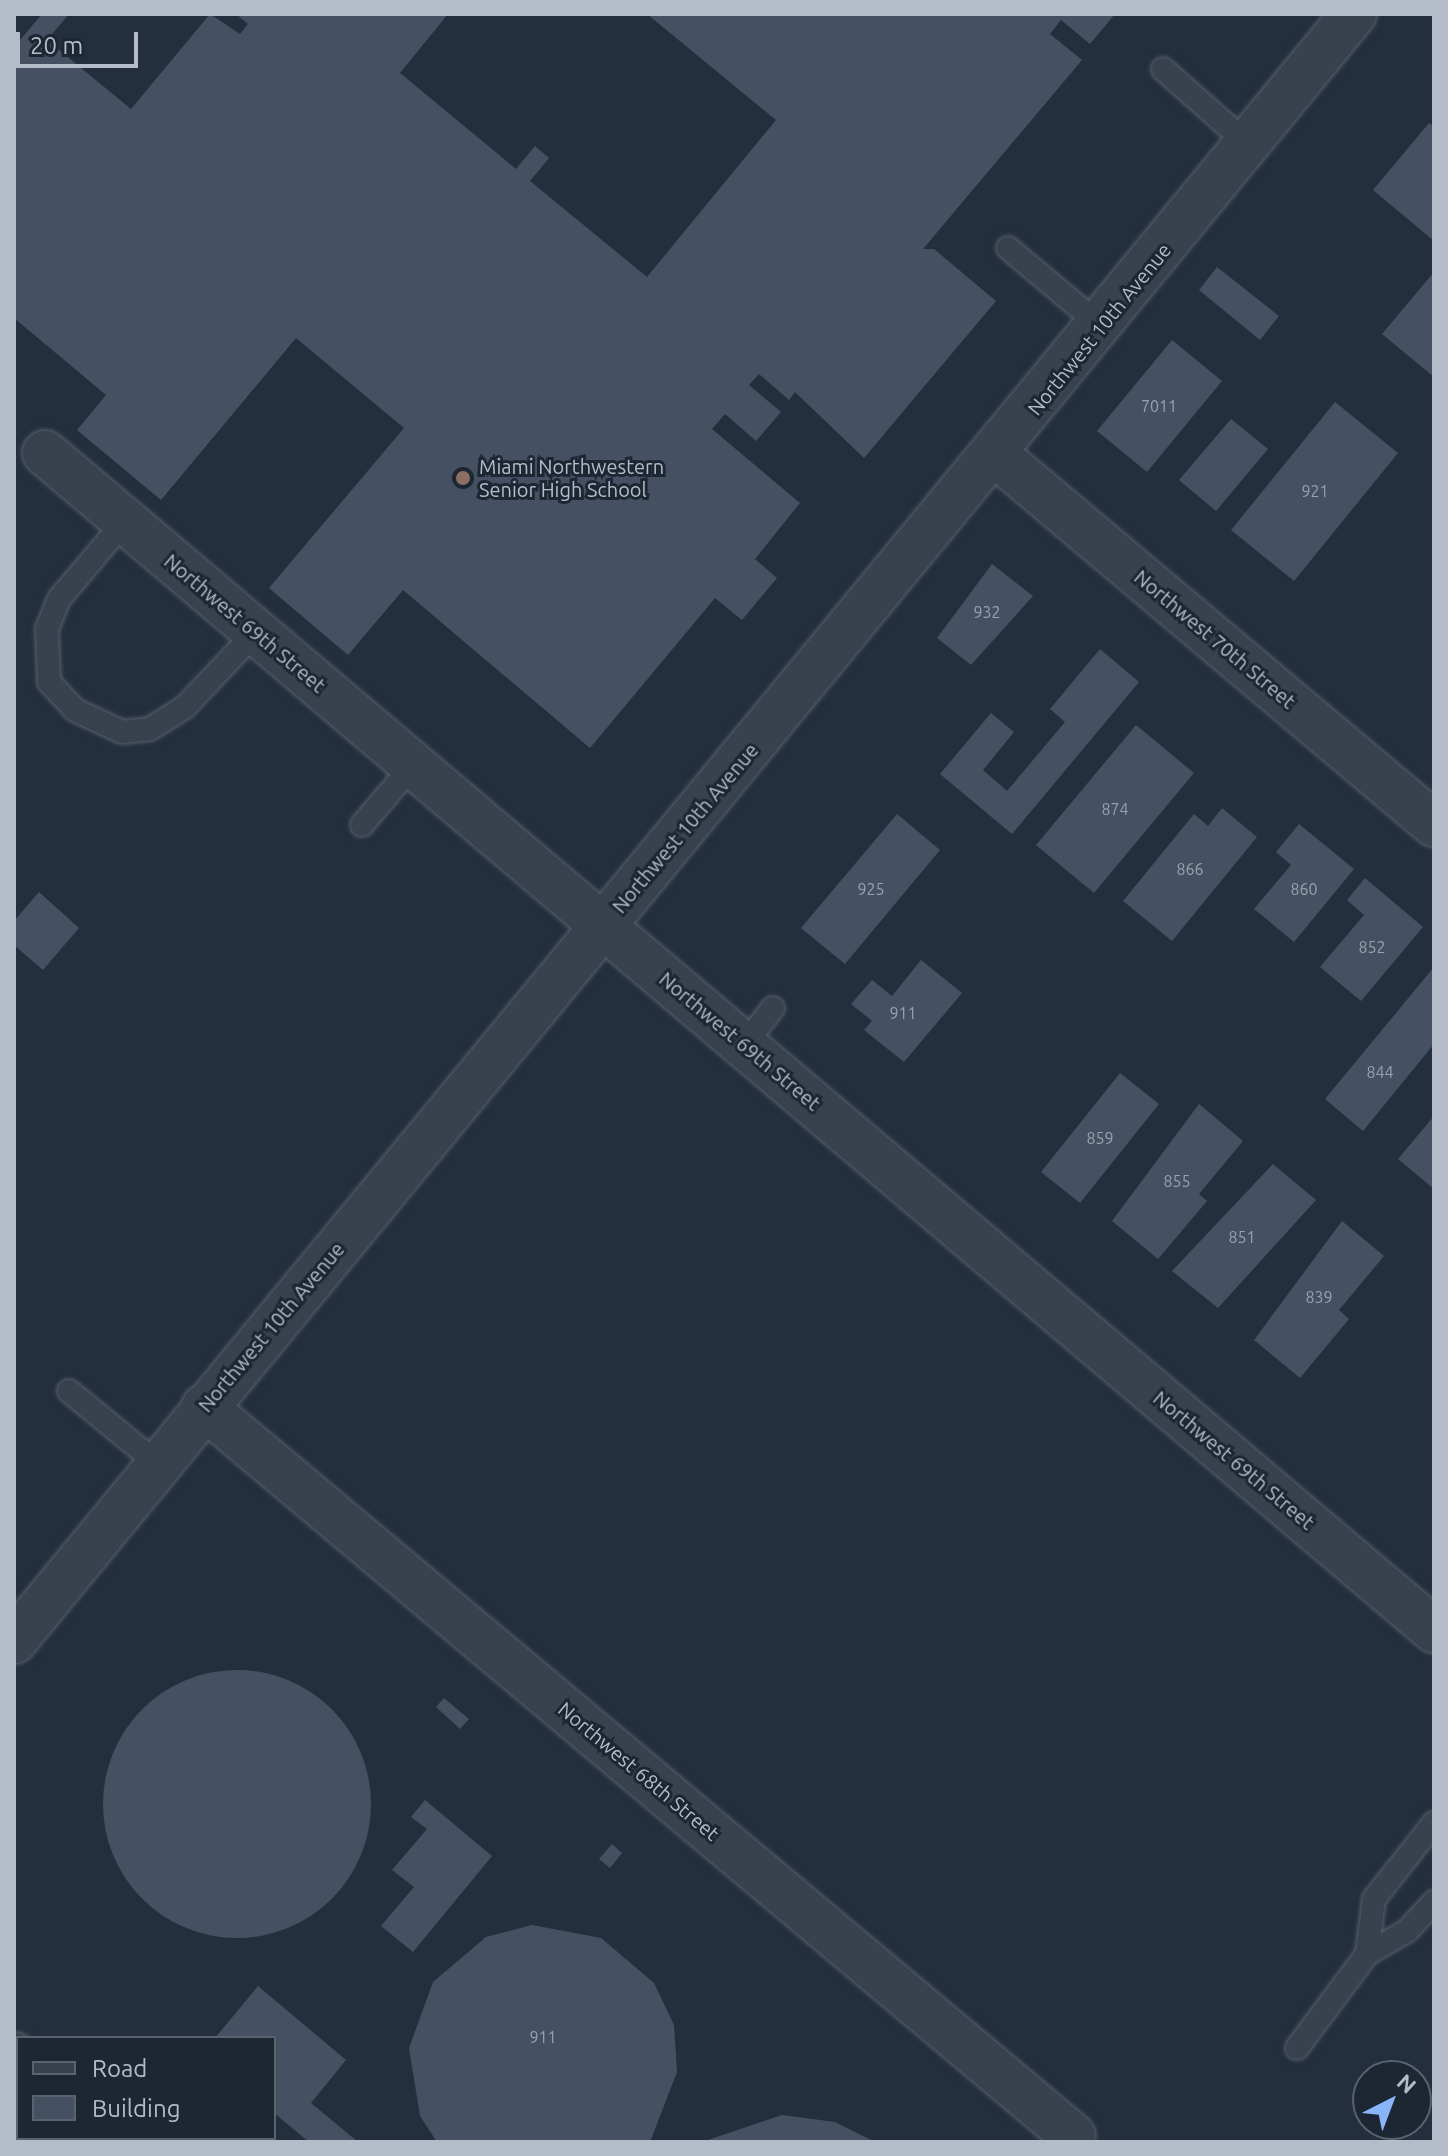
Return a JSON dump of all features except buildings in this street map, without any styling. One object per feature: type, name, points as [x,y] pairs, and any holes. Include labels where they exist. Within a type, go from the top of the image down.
[{"type":"street","name":"Northwest 10th Avenue","points":[[14,1641],[204,1407],[996,455],[1354,14]]},
{"type":"street","name":"Northwest 69th Street","points":[[45,453],[1434,1630]]},
{"type":"street","name":"Northwest 70th Street","points":[[996,455],[1434,824]]},
{"type":"street","name":"Northwest 68th Street","points":[[204,1407],[1073,2136]]},
{"type":"lane","points":[[1163,69],[1249,145]]},
{"type":"lane","points":[[1008,248],[1101,326]]},
{"type":"lane","points":[[125,521],[59,599],[47,629],[49,682],[75,710],[122,732],[150,729],[185,707],[256,632]]},
{"type":"lane","points":[[362,825],[413,765]]},
{"type":"lane","points":[[744,1045],[773,1008]]},
{"type":"lane","points":[[69,1391],[158,1464]]},
{"type":"lane","points":[[1367,1954],[1374,1899],[1434,1823]]},
{"type":"lane","points":[[1297,2048],[1367,1954],[1407,1931],[1434,1902]]},
{"type":"place","name":"Miami Northwestern Senior High School","points":[[463,478]]}]
